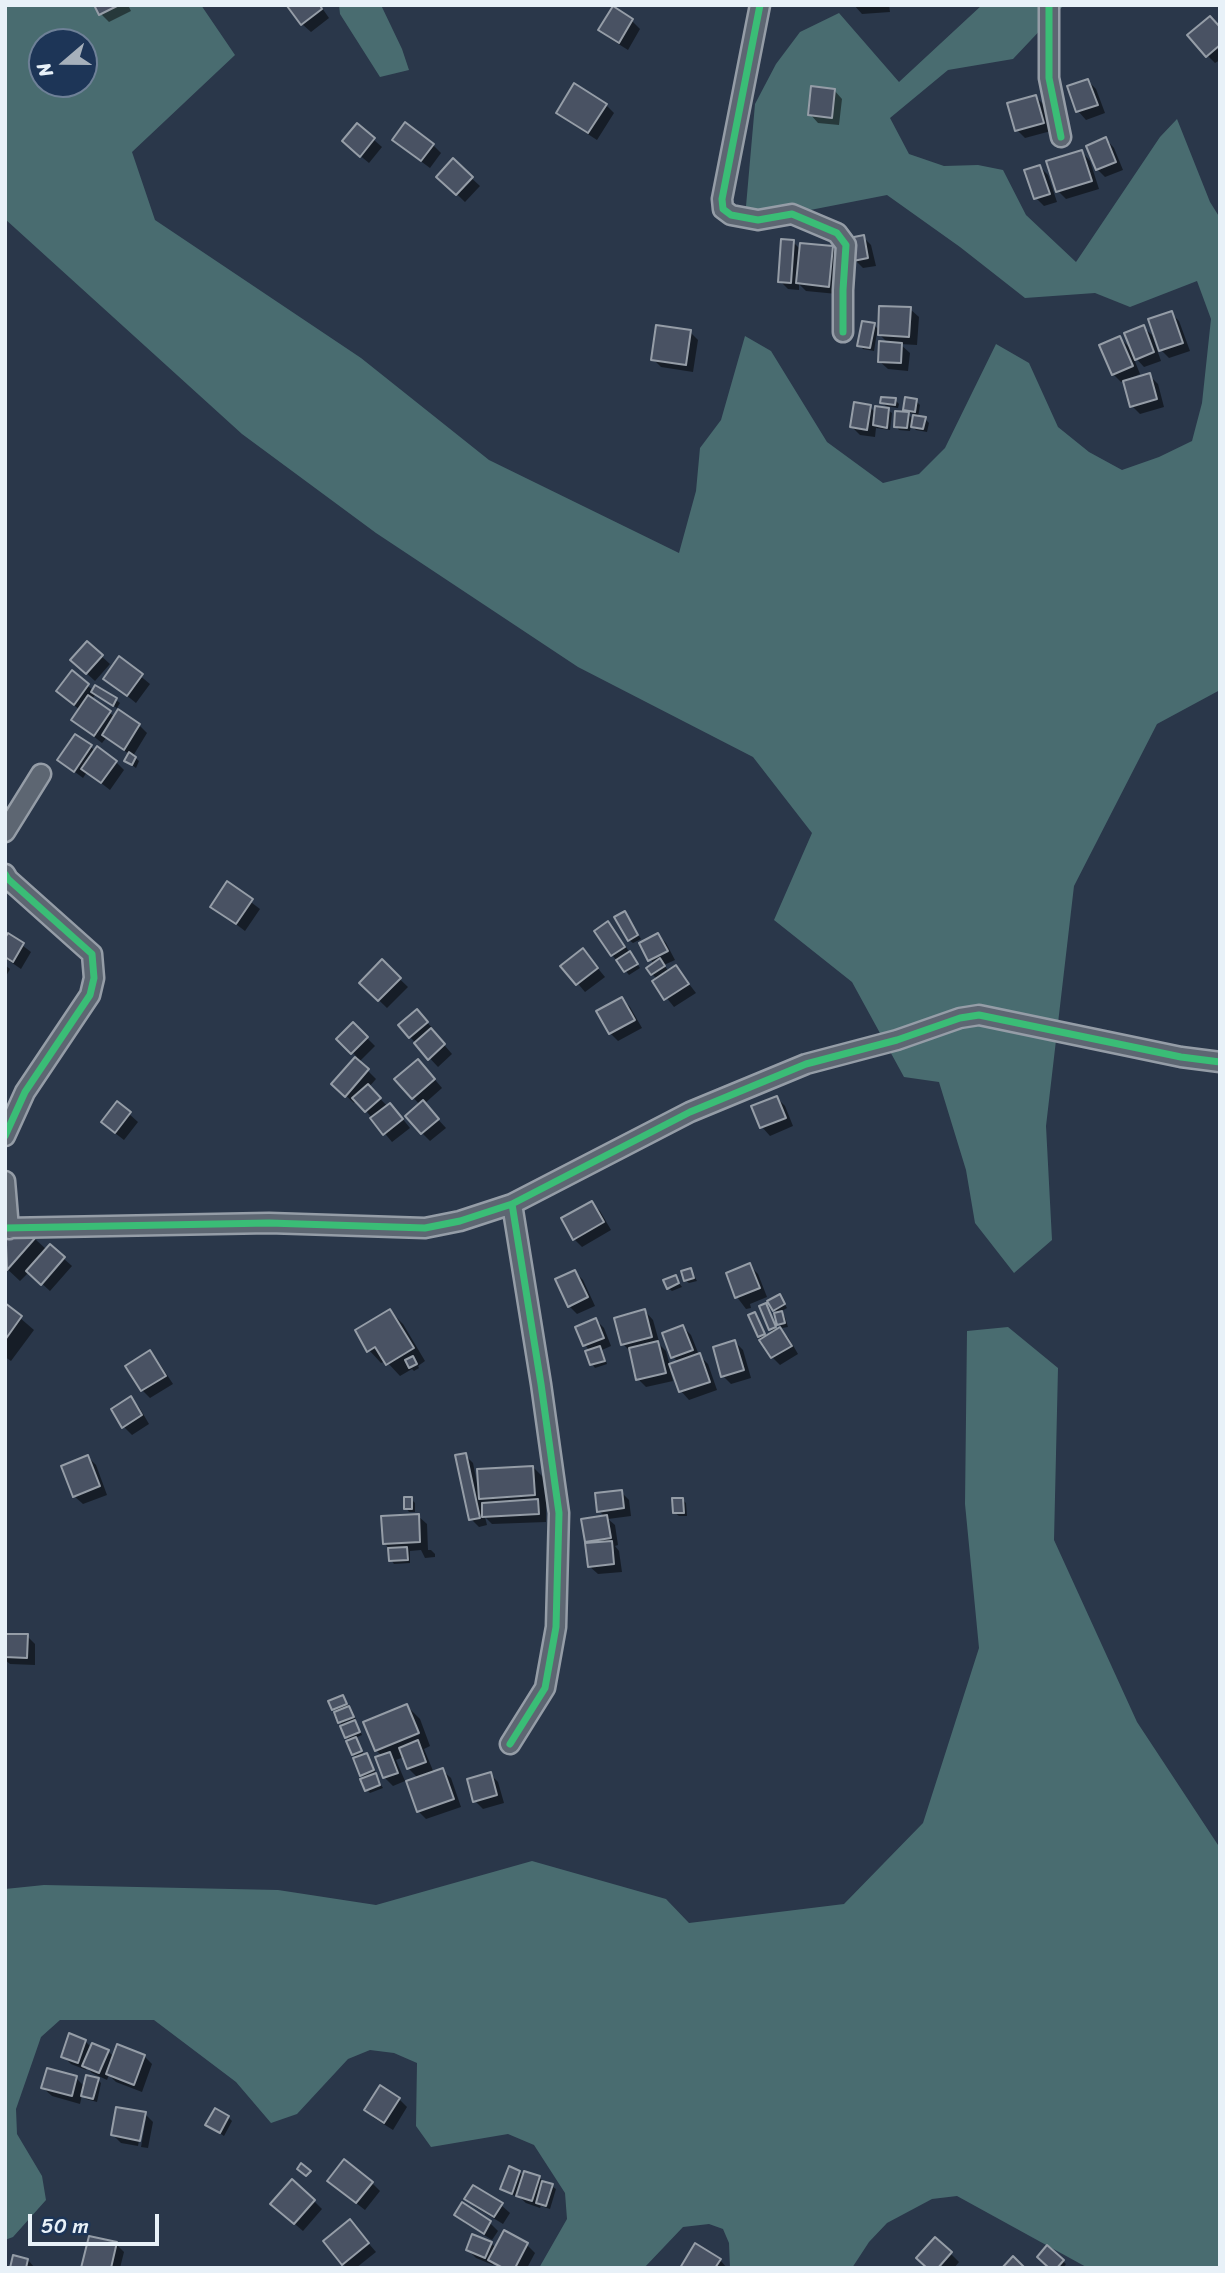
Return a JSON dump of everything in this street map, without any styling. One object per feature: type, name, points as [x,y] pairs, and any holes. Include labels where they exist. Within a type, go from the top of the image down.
[{"type":"street","points":[[760,5],[722,199],[723,209],[731,215],[758,220],[792,214],[837,233],[846,245],[844,332]]},
{"type":"street","points":[[1048,5],[1049,78],[1061,137]]},
{"type":"street","points":[[5,832],[41,774]]},
{"type":"street","points":[[5,874],[92,954],[94,978],[90,995],[26,1092],[5,1136]]},
{"type":"street","points":[[5,1181],[7,1229],[269,1223],[425,1228],[460,1221],[512,1204],[703,1107],[806,1064],[897,1040],[960,1018],[979,1015],[1181,1057],[1220,1062]]},
{"type":"street","points":[[510,1744],[545,1688],[556,1627],[559,1513],[512,1204]]},
{"type":"green space","points":[[5,5],[201,5],[235,55],[132,152],[155,220],[361,358],[489,460],[679,553],[696,491],[700,448],[721,420],[745,336],[771,351],[827,442],[883,483],[919,474],[945,448],[996,344],[1029,363],[1058,427],[1089,452],[1122,470],[1159,457],[1192,441],[1202,403],[1211,319],[1197,281],[1130,307],[1095,293],[1025,298],[887,195],[759,220],[744,229],[755,104],[776,64],[800,32],[839,13],[899,82],[982,5],[1064,5],[1013,59],[948,70],[890,118],[909,154],[944,166],[978,165],[1003,170],[1026,215],[1076,262],[1160,137],[1177,119],[1210,202],[1220,218],[1220,690],[1157,724],[1074,886],[1046,1126],[1052,1240],[1014,1273],[975,1223],[966,1170],[939,1082],[904,1077],[852,982],[774,920],[812,833],[753,757],[578,667],[376,533],[242,434],[5,219]]},
{"type":"green space","points":[[339,5],[381,5],[409,70],[380,77],[340,14]]},
{"type":"green space","points":[[1008,1327],[1058,1368],[1054,1540],[1137,1722],[1220,1848],[1220,2268],[1088,2268],[957,2196],[932,2199],[887,2223],[869,2242],[852,2268],[730,2268],[729,2243],[723,2229],[709,2224],[683,2227],[644,2268],[539,2268],[567,2219],[565,2193],[534,2145],[508,2134],[431,2147],[416,2126],[417,2063],[394,2053],[370,2050],[348,2059],[297,2114],[271,2123],[236,2082],[154,2020],[60,2020],[41,2037],[16,2109],[17,2134],[42,2176],[46,2200],[13,2237],[5,2240],[5,1889],[44,1885],[278,1890],[376,1905],[532,1861],[666,1899],[689,1923],[844,1904],[923,1823],[979,1648],[965,1504],[967,1331]]},
{"type":"building","points":[[94,5],[119,5],[99,15]]},
{"type":"building","points":[[320,5],[322,9],[301,25],[287,6]]},
{"type":"building","points":[[613,6],[633,19],[619,43],[598,30]]},
{"type":"building","points":[[1210,16],[1220,27],[1220,45],[1206,57],[1187,35]]},
{"type":"building","points":[[1088,79],[1098,105],[1076,112],[1067,86]]},
{"type":"building","points":[[574,83],[607,104],[588,133],[556,113]]},
{"type":"building","points":[[811,86],[835,89],[832,118],[808,115]]},
{"type":"building","points":[[1036,95],[1044,123],[1015,131],[1007,103]]},
{"type":"building","points":[[405,122],[434,144],[421,161],[392,140]]},
{"type":"building","points":[[357,123],[375,138],[360,157],[342,141]]},
{"type":"building","points":[[1106,137],[1116,162],[1096,170],[1086,146]]},
{"type":"building","points":[[1082,150],[1092,181],[1056,192],[1046,161]]},
{"type":"building","points":[[453,158],[473,177],[456,195],[436,177]]},
{"type":"building","points":[[1040,165],[1050,194],[1034,199],[1024,170]]},
{"type":"building","points":[[864,235],[868,258],[853,261],[849,238]]},
{"type":"building","points":[[781,239],[794,240],[791,283],[778,282]]},
{"type":"building","points":[[800,243],[833,246],[829,287],[796,283]]},
{"type":"building","points":[[879,306],[911,307],[909,337],[878,335]]},
{"type":"building","points":[[1172,311],[1183,343],[1159,351],[1148,319]]},
{"type":"building","points":[[862,321],[875,323],[870,348],[857,346]]},
{"type":"building","points":[[656,325],[691,330],[686,365],[651,360]]},
{"type":"building","points":[[1144,325],[1154,352],[1135,360],[1124,333]]},
{"type":"building","points":[[1120,336],[1133,366],[1112,375],[1099,345]]},
{"type":"building","points":[[879,341],[902,343],[901,363],[878,362]]},
{"type":"building","points":[[1150,373],[1157,399],[1130,407],[1123,381]]},
{"type":"building","points":[[881,397],[896,398],[895,405],[880,403]]},
{"type":"building","points":[[905,397],[917,399],[915,412],[903,410]]},
{"type":"building","points":[[854,402],[871,405],[867,430],[850,427]]},
{"type":"building","points":[[875,406],[889,408],[887,428],[873,425]]},
{"type":"building","points":[[895,411],[909,412],[907,428],[894,427]]},
{"type":"building","points":[[913,415],[926,417],[923,429],[911,427]]},
{"type":"building","points":[[87,641],[103,655],[86,674],[70,660]]},
{"type":"building","points":[[119,656],[143,674],[127,696],[103,679]]},
{"type":"building","points":[[72,670],[89,684],[74,705],[56,691]]},
{"type":"building","points":[[95,685],[117,698],[113,706],[91,692]]},
{"type":"building","points":[[88,695],[111,711],[94,736],[71,720]]},
{"type":"building","points":[[118,709],[140,724],[124,750],[102,735]]},
{"type":"building","points":[[75,734],[92,745],[74,772],[57,760]]},
{"type":"building","points":[[97,746],[117,761],[101,783],[81,769]]},
{"type":"building","points":[[129,752],[136,757],[132,765],[124,761]]},
{"type":"building","points":[[227,881],[253,899],[236,924],[210,907]]},
{"type":"building","points":[[625,911],[638,935],[628,941],[614,917]]},
{"type":"building","points":[[608,921],[625,947],[611,956],[594,931]]},
{"type":"building","points":[[8,933],[24,943],[13,962],[5,957],[5,938]]},
{"type":"building","points":[[658,933],[668,951],[648,961],[639,943]]},
{"type":"building","points":[[583,948],[598,968],[576,985],[560,966]]},
{"type":"building","points":[[630,951],[638,964],[624,972],[616,960]]},
{"type":"building","points":[[660,958],[665,966],[651,975],[646,968]]},
{"type":"building","points":[[382,959],[401,978],[378,1001],[359,983]]},
{"type":"building","points":[[676,965],[689,984],[664,1000],[652,981]]},
{"type":"building","points":[[622,997],[635,1020],[609,1034],[596,1011]]},
{"type":"building","points":[[417,1009],[428,1022],[409,1038],[398,1025]]},
{"type":"building","points":[[353,1022],[368,1037],[351,1054],[336,1039]]},
{"type":"building","points":[[431,1028],[445,1044],[428,1060],[414,1043]]},
{"type":"building","points":[[355,1057],[369,1069],[345,1097],[331,1084]]},
{"type":"building","points":[[418,1059],[435,1079],[412,1099],[394,1079]]},
{"type":"building","points":[[368,1084],[381,1098],[365,1112],[352,1098]]},
{"type":"building","points":[[777,1096],[786,1118],[760,1128],[751,1106]]},
{"type":"building","points":[[423,1100],[439,1119],[421,1134],[405,1116]]},
{"type":"building","points":[[117,1101],[131,1112],[115,1133],[101,1122]]},
{"type":"building","points":[[390,1103],[403,1119],[383,1135],[370,1118]]},
{"type":"building","points":[[592,1201],[604,1222],[573,1240],[561,1218]]},
{"type":"building","points":[[10,1214],[36,1237],[7,1270],[5,1219]]},
{"type":"building","points":[[50,1244],[65,1257],[41,1285],[26,1271]]},
{"type":"building","points":[[750,1263],[760,1288],[735,1298],[726,1273]]},
{"type":"building","points":[[691,1268],[694,1278],[684,1281],[681,1271]]},
{"type":"building","points":[[575,1270],[588,1297],[568,1307],[555,1279]]},
{"type":"building","points":[[676,1275],[679,1283],[667,1289],[663,1280]]},
{"type":"building","points":[[780,1294],[785,1304],[773,1311],[767,1301]]},
{"type":"building","points":[[5,1303],[22,1316],[5,1340]]},
{"type":"building","points":[[766,1303],[776,1327],[769,1330],[759,1306]]},
{"type":"building","points":[[390,1309],[414,1348],[386,1365],[375,1347],[367,1352],[355,1330]]},
{"type":"building","points":[[645,1309],[652,1337],[621,1345],[614,1318]]},
{"type":"building","points":[[782,1311],[785,1323],[777,1325],[774,1313]]},
{"type":"building","points":[[755,1312],[765,1334],[758,1337],[748,1315]]},
{"type":"building","points":[[596,1318],[604,1338],[583,1346],[575,1327]]},
{"type":"building","points":[[683,1325],[693,1350],[671,1358],[662,1333]]},
{"type":"building","points":[[780,1327],[792,1346],[771,1358],[759,1340]]},
{"type":"building","points":[[735,1340],[744,1370],[721,1377],[713,1347]]},
{"type":"building","points":[[658,1341],[666,1373],[636,1380],[629,1348]]},
{"type":"building","points":[[600,1346],[605,1361],[590,1365],[585,1351]]},
{"type":"building","points":[[150,1350],[166,1376],[141,1391],[125,1366]]},
{"type":"building","points":[[700,1353],[710,1382],[679,1392],[669,1364]]},
{"type":"building","points":[[413,1356],[417,1364],[409,1368],[405,1360]]},
{"type":"building","points":[[131,1396],[142,1415],[122,1428],[111,1409]]},
{"type":"building","points":[[466,1453],[480,1518],[469,1520],[455,1455]]},
{"type":"building","points":[[88,1455],[100,1486],[73,1497],[61,1466]]},
{"type":"building","points":[[533,1466],[535,1495],[479,1499],[477,1469]]},
{"type":"building","points":[[622,1490],[624,1508],[597,1512],[595,1493]]},
{"type":"building","points":[[404,1497],[412,1497],[412,1509],[404,1509]]},
{"type":"building","points":[[672,1498],[683,1498],[684,1513],[673,1513]]},
{"type":"building","points":[[538,1499],[539,1514],[482,1517],[482,1503]]},
{"type":"building","points":[[419,1514],[420,1542],[383,1544],[381,1516]]},
{"type":"building","points":[[607,1515],[611,1538],[585,1542],[581,1519]]},
{"type":"building","points":[[612,1541],[614,1564],[588,1567],[585,1543]]},
{"type":"building","points":[[407,1547],[408,1560],[389,1561],[388,1548]]},
{"type":"building","points":[[5,1634],[28,1634],[27,1658],[5,1657]]},
{"type":"building","points":[[343,1695],[347,1704],[332,1710],[328,1701]]},
{"type":"building","points":[[407,1704],[419,1733],[375,1751],[363,1722]]},
{"type":"building","points":[[349,1706],[354,1717],[338,1723],[334,1712]]},
{"type":"building","points":[[355,1720],[360,1732],[345,1738],[340,1726]]},
{"type":"building","points":[[356,1737],[362,1751],[352,1755],[346,1741]]},
{"type":"building","points":[[418,1740],[426,1762],[407,1769],[399,1748]]},
{"type":"building","points":[[390,1752],[398,1773],[383,1778],[375,1757]]},
{"type":"building","points":[[367,1753],[374,1770],[360,1776],[353,1758]]},
{"type":"building","points":[[443,1768],[454,1799],[417,1812],[406,1781]]},
{"type":"building","points":[[491,1772],[497,1795],[473,1802],[467,1779]]},
{"type":"building","points":[[376,1773],[380,1785],[365,1791],[360,1779]]},
{"type":"building","points":[[69,2033],[86,2040],[78,2063],[61,2057]]},
{"type":"building","points":[[92,2043],[109,2050],[99,2073],[82,2066]]},
{"type":"building","points":[[117,2044],[145,2055],[134,2085],[106,2074]]},
{"type":"building","points":[[47,2068],[77,2076],[72,2096],[41,2088]]},
{"type":"building","points":[[86,2075],[99,2078],[93,2099],[81,2096]]},
{"type":"building","points":[[380,2085],[400,2098],[384,2123],[364,2110]]},
{"type":"building","points":[[116,2107],[146,2112],[140,2141],[111,2135]]},
{"type":"building","points":[[215,2108],[229,2116],[220,2133],[205,2125]]},
{"type":"building","points":[[344,2159],[373,2182],[356,2203],[327,2181]]},
{"type":"building","points":[[301,2163],[311,2171],[306,2176],[297,2169]]},
{"type":"building","points":[[509,2166],[520,2171],[512,2194],[500,2189]]},
{"type":"building","points":[[524,2171],[540,2176],[532,2201],[516,2196]]},
{"type":"building","points":[[292,2179],[315,2200],[294,2224],[270,2204]]},
{"type":"building","points":[[542,2181],[553,2184],[546,2206],[536,2203]]},
{"type":"building","points":[[473,2185],[503,2203],[494,2217],[464,2199]]},
{"type":"building","points":[[462,2202],[491,2221],[484,2234],[454,2215]]},
{"type":"building","points":[[350,2219],[369,2243],[342,2265],[323,2241]]},
{"type":"building","points":[[504,2230],[528,2243],[515,2268],[503,2268],[488,2260]]},
{"type":"building","points":[[472,2234],[492,2242],[485,2258],[466,2250]]},
{"type":"building","points":[[89,2236],[117,2242],[111,2268],[81,2268]]},
{"type":"building","points":[[935,2237],[952,2252],[938,2268],[927,2268],[916,2258]]},
{"type":"building","points":[[695,2243],[721,2259],[715,2268],[680,2268]]},
{"type":"building","points":[[1047,2245],[1064,2260],[1057,2268],[1049,2268],[1037,2257]]},
{"type":"building","points":[[13,2255],[28,2259],[26,2268],[10,2268]]},
{"type":"building","points":[[1013,2256],[1025,2268],[1002,2268]]},
{"type":"cycle path","points":[[760,5],[722,199],[723,209],[731,215],[758,220],[792,214],[837,233],[846,245],[843,332]]},
{"type":"cycle path","points":[[1049,5],[1049,78],[1061,137]]},
{"type":"cycle path","points":[[5,874],[92,954],[94,978],[90,995],[25,1092],[5,1136]]},
{"type":"cycle path","points":[[5,1228],[269,1223],[425,1228],[460,1221],[512,1204],[690,1112],[806,1064],[897,1040],[960,1018],[979,1015],[1181,1057],[1220,1062]]},
{"type":"cycle path","points":[[510,1744],[545,1688],[556,1627],[559,1513],[512,1204]]}]
